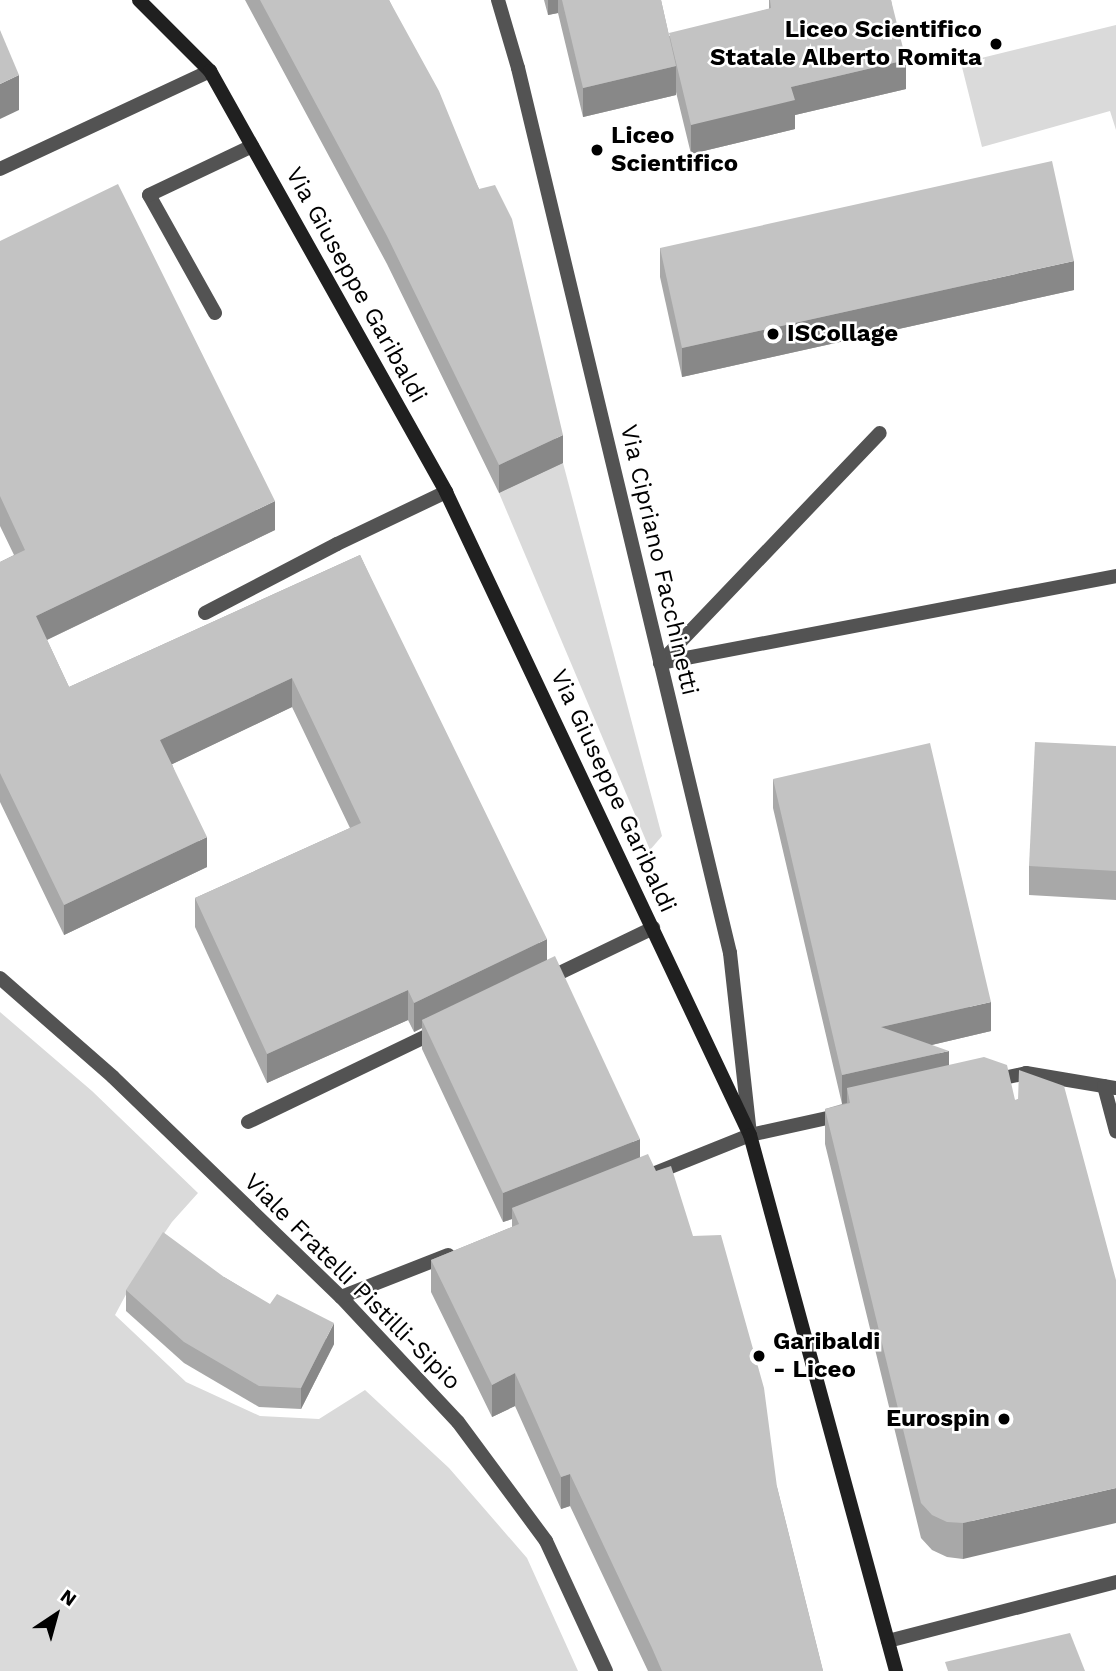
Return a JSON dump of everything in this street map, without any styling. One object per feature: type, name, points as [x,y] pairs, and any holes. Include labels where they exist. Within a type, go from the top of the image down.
[{"type":"main road","name":"Via Giuseppe Garibaldi","points":[[139,0],[210,71],[446,492],[750,1135],[896,1671]]},
{"type":"street","name":"Via Cipriano Facchinetti","points":[[498,0],[518,68],[730,953],[750,1135]]},
{"type":"street","points":[[0,169],[210,71]]},
{"type":"street","points":[[215,313],[149,195],[252,146]]},
{"type":"street","points":[[660,663],[880,433]]},
{"type":"street","points":[[205,613],[337,544],[446,492]]},
{"type":"street","points":[[660,663],[1116,576]]},
{"type":"street","points":[[530,986],[653,928]]},
{"type":"street","name":"Viale Fratelli Pistilli-Sipio","points":[[0,978],[113,1077],[341,1297],[458,1422],[545,1541],[606,1671]]},
{"type":"street","points":[[248,1122],[456,1022]]},
{"type":"street","points":[[974,1085],[1026,1073],[1110,1087],[1116,1131]]},
{"type":"street","points":[[635,1181],[750,1135],[855,1111]]},
{"type":"street","points":[[341,1297],[456,1252]]},
{"type":"street","points":[[888,1641],[1116,1582]]},
{"type":"shaded area","points":[[1116,25],[1116,130],[1110,111],[982,147],[961,63]]},
{"type":"shaded area","points":[[563,463],[662,836],[650,850],[499,493]]},
{"type":"shaded area","points":[[0,1012],[92,1091],[198,1193],[172,1222],[138,1272],[115,1315],[186,1382],[260,1416],[319,1419],[365,1390],[449,1468],[527,1558],[578,1671],[0,1671]]},
{"type":"building","points":[[260,0],[389,0],[439,91],[479,189],[495,185],[512,219],[563,435],[499,465],[387,236]]},
{"type":"building","points":[[562,0],[661,0],[676,66],[583,88]]},
{"type":"building","points":[[770,0],[891,0],[906,60],[791,87],[795,100],[691,125],[669,33],[771,8]]},
{"type":"building","points":[[0,30],[19,75],[0,84]]},
{"type":"building","points":[[1052,161],[1074,261],[682,348],[660,248]]},
{"type":"building","points":[[118,184],[275,501],[36,616],[69,687],[360,555],[547,939],[414,1003],[408,990],[267,1054],[195,898],[361,823],[292,678],[160,740],[207,837],[64,905],[0,773],[0,562],[25,550],[0,496],[0,241]]},
{"type":"building","points":[[1035,742],[1116,746],[1116,871],[1029,866]]},
{"type":"building","points":[[930,743],[991,1002],[881,1027],[949,1051],[842,1075],[773,779]]},
{"type":"building","points":[[555,956],[640,1139],[503,1193],[422,1020]]},
{"type":"building","name":"Eurospin","points":[[984,1057],[1007,1065],[1015,1100],[1018,1100],[1019,1070],[1064,1086],[1116,1280],[1116,1488],[963,1523],[947,1522],[932,1515],[921,1503],[825,1109],[850,1103],[847,1088]]},
{"type":"building","points":[[648,1154],[656,1171],[671,1166],[693,1236],[721,1235],[764,1388],[777,1487],[823,1671],[662,1671],[570,1474],[561,1477],[515,1373],[492,1385],[431,1260],[519,1224],[512,1208]]},
{"type":"building","points":[[163,1232],[224,1277],[270,1304],[277,1294],[334,1323],[301,1388],[259,1386],[184,1342],[126,1290]]},
{"type":"building","points":[[1070,1633],[1085,1671],[948,1671],[945,1662]]},
{"type":"place","name":"Liceo Scientifico Statale Alberto Romita","points":[[996,44]]},
{"type":"place","name":"Liceo Scientifico","points":[[597,150]]},
{"type":"place","name":"ISCollage","points":[[773,334]]},
{"type":"place","name":"Garibaldi - Liceo","points":[[759,1356]]},
{"type":"place","name":"Eurospin","points":[[1004,1419]]}]
